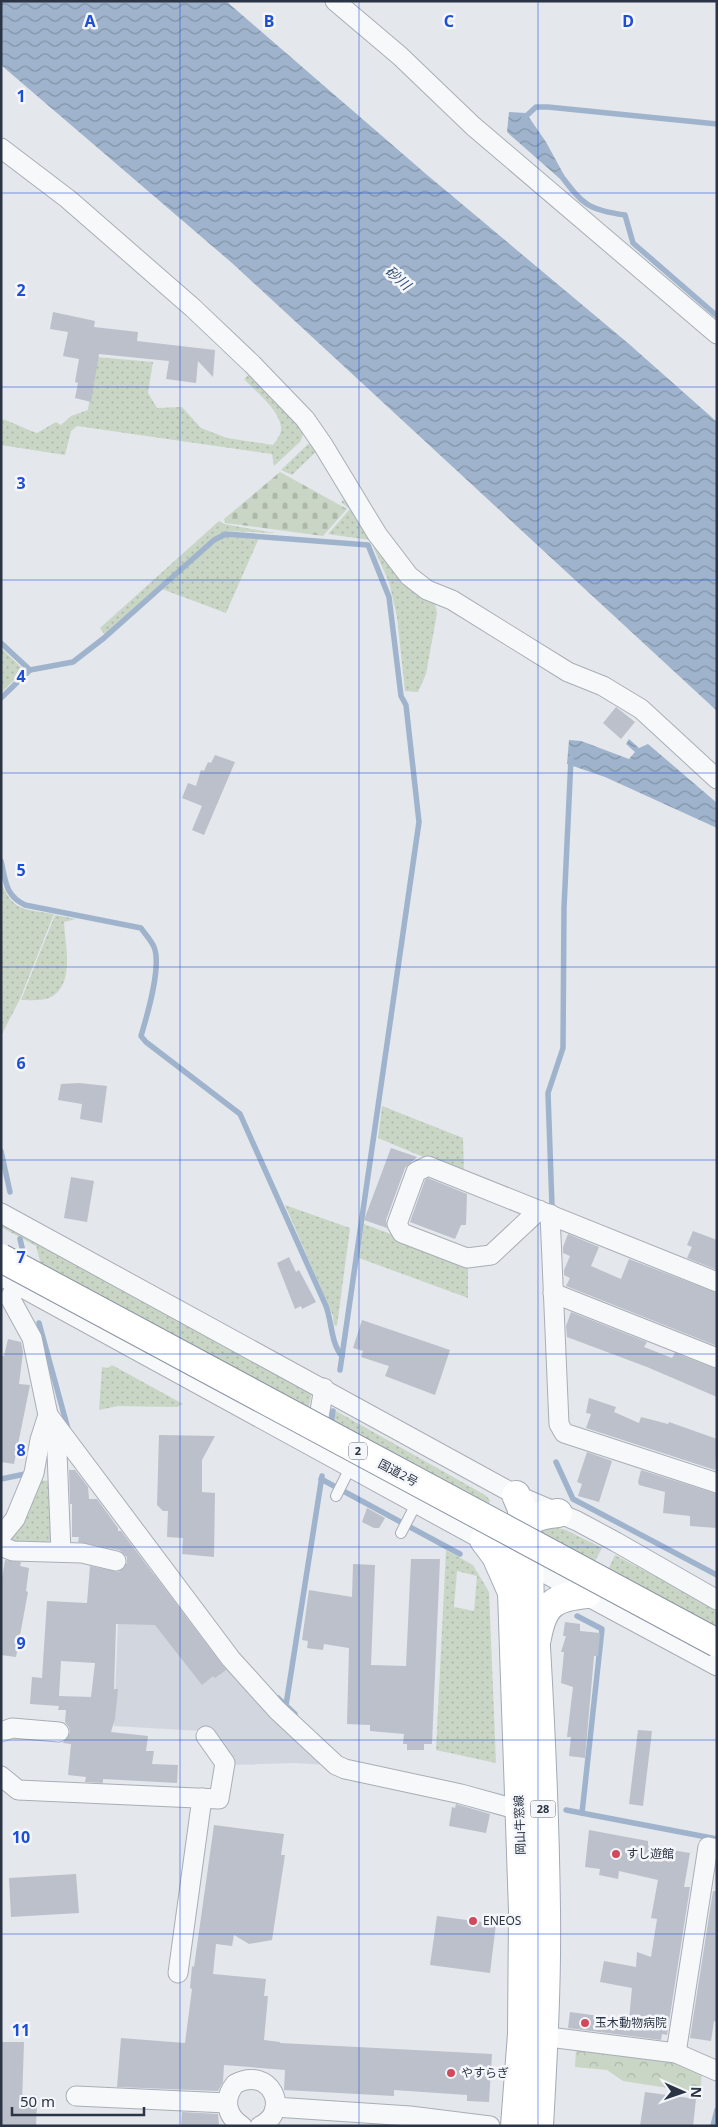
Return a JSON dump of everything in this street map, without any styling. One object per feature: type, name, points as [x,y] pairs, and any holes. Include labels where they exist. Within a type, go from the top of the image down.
[{"type":"main road","name":"国道2号","points":[[1,1258],[717,1642]]},
{"type":"main road","name":"岡山牛窓線","points":[[516,1495],[525,1513],[527,1526],[523,1561],[512,1592],[531,1802]]},
{"type":"main road","points":[[527,1526],[532,1520],[558,1513]]},
{"type":"main road","points":[[484,1540],[504,1570],[512,1592]]},
{"type":"main road","name":"岡山牛窓線","points":[[523,1561],[536,1644],[531,1802],[523,1911],[539,2126]]},
{"type":"main road","points":[[536,1644],[539,1625],[546,1609],[560,1598],[587,1594]]},
{"type":"main road","name":"岡山牛窓線","points":[[515,2126],[533,2035]]},
{"type":"street","points":[[335,1],[400,56],[473,126],[717,334]]},
{"type":"street","points":[[1,148],[68,199],[193,308],[252,364],[310,426],[377,534],[409,576],[427,590],[452,600],[568,672],[603,686],[641,710],[717,779]]},
{"type":"street","points":[[544,1212],[491,1255],[467,1258],[402,1233],[397,1224],[416,1172],[428,1166],[544,1212],[717,1282]]},
{"type":"street","points":[[544,1212],[553,1293],[559,1424],[564,1433],[717,1483]]},
{"type":"street","points":[[1,1213],[324,1388],[516,1495],[558,1513],[616,1542],[717,1600]]},
{"type":"street","points":[[9,1281],[10,1298],[32,1338],[49,1414],[61,1552]]},
{"type":"street","points":[[9,1281],[314,1449],[587,1594],[717,1666]]},
{"type":"street","points":[[553,1293],[717,1358]]},
{"type":"street","points":[[314,1449],[324,1388]]},
{"type":"street","points":[[1,1536],[15,1519],[34,1473],[40,1440],[49,1414]]},
{"type":"street","points":[[49,1414],[231,1659],[277,1710],[336,1765],[345,1769],[461,1794],[531,1802]]},
{"type":"street","points":[[1,1546],[13,1551],[82,1553],[116,1561]]},
{"type":"street","points":[[1,1732],[12,1728],[59,1732]]},
{"type":"street","points":[[1,1776],[18,1790],[219,1799],[225,1763],[206,1736]]},
{"type":"street","points":[[178,1973],[202,1798]]},
{"type":"street","points":[[676,2053],[708,1848],[717,1850]]},
{"type":"street","points":[[533,2035],[676,2053],[717,2071]]},
{"type":"street","points":[[242,2126],[230,2115],[227,2103],[230,2091],[236,2084],[251,2079],[266,2084],[275,2098],[275,2107],[269,2119],[260,2126]]},
{"type":"street","points":[[76,2096],[227,2103]]},
{"type":"street","points":[[275,2107],[410,2116],[490,2126]]},
{"type":"lane","points":[[338,1491],[350,1468]]},
{"type":"lane","points":[[403,1528],[416,1504]]},
{"type":"shaded area","points":[[157,1573],[328,1765],[294,1763],[233,1765],[234,1759],[211,1727],[202,1731],[114,1726],[119,1596]]},
{"type":"green space","points":[[96,357],[153,362],[148,393],[157,408],[182,407],[201,428],[227,438],[273,445],[281,432],[279,420],[271,407],[244,379],[252,372],[305,430],[300,442],[274,466],[272,454],[77,426],[71,431],[65,455],[1,445],[1,419],[37,433],[56,422],[61,425],[71,416],[88,410]]},
{"type":"green space","points":[[315,443],[319,449],[292,475],[281,470],[308,444]]},
{"type":"green space","points":[[280,472],[347,509],[323,536],[225,523],[224,519]]},
{"type":"green space","points":[[348,496],[435,603],[437,613],[426,674],[418,692],[405,691],[397,617],[389,582],[370,540],[328,534],[350,509],[341,502]]},
{"type":"green space","points":[[219,521],[224,524],[275,533],[227,531],[213,538],[105,635],[100,628]]},
{"type":"green space","points":[[227,535],[259,538],[226,613],[162,589],[215,542]]},
{"type":"green space","points":[[1,648],[24,670],[1,693]]},
{"type":"green space","points":[[1,881],[5,891],[15,904],[27,910],[54,914],[20,999],[1,1036]]},
{"type":"green space","points":[[55,915],[76,919],[64,922],[67,964],[63,984],[49,998],[21,1000]]},
{"type":"green space","points":[[382,1106],[463,1138],[464,1174],[378,1138]]},
{"type":"green space","points":[[285,1205],[350,1228],[337,1326],[334,1325],[333,1316]]},
{"type":"green space","points":[[1,1220],[313,1388],[308,1410],[41,1265],[36,1246],[1,1227]]},
{"type":"green space","points":[[364,1224],[468,1263],[468,1298],[359,1258]]},
{"type":"green space","points":[[112,1365],[183,1404],[177,1407],[118,1406],[99,1410],[102,1367],[108,1368]]},
{"type":"green space","points":[[336,1411],[485,1495],[490,1500],[488,1508],[333,1422]]},
{"type":"green space","points":[[37,1480],[51,1481],[54,1539],[46,1543],[10,1543],[9,1538]]},
{"type":"green space","points":[[555,1527],[566,1530],[602,1548],[593,1565],[539,1534],[544,1529]]},
{"type":"green space","points":[[446,1550],[473,1565],[489,1592],[496,1763],[436,1750]],"holes":[[[457,1571],[477,1576],[474,1611],[454,1607]]]},
{"type":"green space","points":[[615,1555],[717,1609],[717,1631],[607,1572]]},
{"type":"green space","points":[[576,2049],[677,2063],[702,2073],[700,2093],[623,2081],[607,2070],[575,2067]]},
{"type":"water","name":"砂川","points":[[1,1],[226,1],[426,174],[629,344],[717,422],[717,711],[232,263],[1,65]]},
{"type":"water","points":[[509,112],[526,113],[546,142],[564,175],[563,179],[559,178],[507,132]]},
{"type":"water","points":[[629,739],[639,748],[648,744],[717,803],[717,828],[605,777],[567,764],[569,740],[581,741],[629,759],[635,752],[626,744]]},
{"type":"building","points":[[53,312],[95,321],[94,327],[138,332],[137,341],[215,350],[213,377],[198,361],[196,383],[166,379],[169,361],[99,354],[91,402],[75,398],[78,383],[75,382],[79,359],[63,356],[68,332],[50,329]]},
{"type":"building","points":[[616,707],[635,722],[621,739],[603,723]]},
{"type":"building","points":[[215,755],[235,762],[204,835],[192,830],[202,806],[182,798],[188,783],[196,786],[201,770],[204,771],[208,762],[211,763]]},
{"type":"building","points":[[79,1083],[107,1086],[102,1123],[80,1119],[82,1104],[58,1100],[61,1084]]},
{"type":"building","points":[[391,1148],[417,1157],[405,1168],[386,1220],[387,1228],[364,1220]]},
{"type":"building","points":[[71,1177],[94,1181],[87,1222],[64,1218]]},
{"type":"building","points":[[428,1178],[467,1194],[466,1225],[461,1225],[455,1239],[410,1222],[425,1180]]},
{"type":"building","points":[[693,1231],[717,1240],[717,1270],[687,1258],[692,1247],[687,1245]]},
{"type":"building","points":[[568,1234],[599,1247],[591,1266],[621,1279],[629,1259],[717,1293],[717,1346],[566,1286],[570,1278],[564,1275],[564,1270],[570,1256],[563,1253],[563,1247]]},
{"type":"building","points":[[289,1257],[296,1272],[299,1270],[316,1302],[302,1309],[301,1306],[295,1309],[277,1263]]},
{"type":"building","points":[[571,1312],[647,1342],[644,1347],[672,1358],[675,1353],[717,1369],[717,1397],[647,1367],[567,1337],[566,1326]]},
{"type":"building","points":[[362,1320],[450,1350],[435,1395],[385,1376],[389,1366],[361,1357],[363,1351],[353,1348]]},
{"type":"building","points":[[8,1339],[21,1342],[23,1352],[19,1384],[30,1385],[14,1464],[1,1462],[1,1356],[4,1356]]},
{"type":"building","points":[[589,1398],[616,1407],[614,1412],[639,1423],[641,1417],[668,1424],[669,1422],[717,1439],[715,1470],[586,1428],[591,1414],[586,1413]]},
{"type":"building","points":[[159,1435],[215,1436],[202,1460],[202,1492],[215,1493],[214,1557],[182,1554],[183,1538],[167,1537],[168,1511],[163,1511],[157,1505]]},
{"type":"building","points":[[587,1452],[612,1461],[599,1502],[578,1496],[582,1484],[577,1482]]},
{"type":"building","points":[[69,1470],[75,1470],[88,1487],[89,1499],[97,1499],[118,1528],[118,1531],[121,1531],[226,1670],[215,1678],[213,1676],[202,1685],[155,1625],[116,1624],[114,1689],[118,1689],[115,1719],[111,1732],[148,1736],[146,1751],[154,1751],[152,1764],[178,1765],[177,1783],[103,1779],[103,1783],[85,1782],[86,1777],[68,1775],[71,1744],[63,1743],[70,1733],[69,1727],[65,1722],[66,1710],[58,1710],[59,1706],[30,1704],[32,1677],[42,1678],[47,1601],[87,1603],[90,1566],[119,1572],[127,1563],[127,1557],[119,1550],[78,1542],[79,1537],[72,1537],[72,1504],[70,1504]],"holes":[[[61,1661],[95,1663],[91,1697],[59,1696]]]},
{"type":"building","points":[[641,1470],[717,1494],[717,1528],[690,1526],[690,1516],[663,1513],[665,1492],[639,1485]]},
{"type":"building","points":[[367,1508],[385,1518],[379,1528],[374,1528],[362,1522]]},
{"type":"building","points":[[411,1559],[440,1559],[432,1744],[424,1744],[424,1750],[407,1750],[407,1744],[403,1744],[404,1734],[370,1731],[370,1725],[347,1724],[349,1648],[324,1644],[323,1650],[307,1648],[308,1641],[302,1640],[309,1590],[352,1597],[353,1564],[375,1565],[371,1665],[406,1666]]},
{"type":"building","points":[[5,1560],[21,1562],[20,1566],[29,1568],[26,1591],[28,1592],[16,1657],[1,1655],[1,1585]]},
{"type":"building","points":[[565,1622],[580,1624],[580,1631],[600,1633],[598,1656],[594,1656],[585,1758],[569,1756],[571,1737],[567,1737],[573,1687],[561,1683],[564,1652],[561,1652],[566,1636],[563,1636]]},
{"type":"building","points":[[638,1730],[652,1731],[643,1806],[629,1804]]},
{"type":"building","points":[[456,1804],[490,1814],[486,1833],[449,1826],[452,1807],[455,1808]]},
{"type":"building","points":[[214,1825],[284,1834],[281,1855],[285,1855],[272,1940],[249,1944],[234,1935],[232,1946],[216,1944],[213,1974],[266,1979],[264,1996],[268,1996],[264,2040],[280,2043],[492,2054],[489,2102],[467,2101],[467,2095],[394,2090],[394,2096],[284,2090],[285,2070],[224,2065],[223,2082],[218,2091],[117,2087],[121,2038],[185,2043],[192,1989],[190,1988],[192,1966],[194,1967]]},
{"type":"building","points":[[589,1830],[648,1841],[648,1846],[690,1853],[684,1887],[690,1887],[667,2035],[662,2034],[661,2040],[568,2028],[570,2012],[629,2020],[632,1988],[600,1982],[604,1961],[636,1967],[637,1952],[651,1957],[657,1919],[651,1918],[658,1880],[619,1871],[618,1879],[599,1875],[600,1869],[585,1867]]},
{"type":"building","points":[[76,1874],[79,1913],[11,1917],[9,1878]]},
{"type":"building","points":[[713,1891],[717,1891],[717,2022],[714,2021],[711,2041],[690,2038]]},
{"type":"building","points":[[437,1916],[496,1924],[490,1973],[430,1965]]},
{"type":"building","points":[[1,2042],[24,2042],[22,2104],[37,2104],[36,2126],[1,2126]]},
{"type":"building","points":[[645,2092],[696,2099],[693,2126],[640,2126]]},
{"type":"building","points":[[182,2112],[218,2114],[219,2126],[181,2126]]},
{"type":"waterway","points":[[524,118],[536,107],[548,107],[717,124]]},
{"type":"waterway","points":[[559,173],[574,192],[586,203],[601,211],[625,215],[633,243],[717,316]]},
{"type":"waterway","points":[[1,643],[30,670],[73,662],[104,638],[214,540],[226,534],[368,545],[389,597],[401,696],[406,705],[419,822],[340,1370]]},
{"type":"waterway","points":[[1,698],[30,670]]},
{"type":"waterway","points":[[552,1206],[548,1093],[563,1048],[564,908],[571,758]]},
{"type":"waterway","points":[[1,861],[7,887],[14,897],[25,905],[141,928],[150,939],[156,955],[155,978],[141,1036],[146,1042],[240,1114],[326,1306],[334,1339],[342,1356]]},
{"type":"waterway","points":[[1,1151],[10,1192]]},
{"type":"waterway","points":[[20,1239],[25,1260]]},
{"type":"waterway","points":[[39,1323],[68,1429]]},
{"type":"waterway","points":[[331,1426],[333,1411]]},
{"type":"waterway","points":[[556,1462],[573,1499],[717,1575]]},
{"type":"waterway","points":[[1,1479],[25,1474]]},
{"type":"waterway","points":[[286,1705],[322,1476]]},
{"type":"waterway","points":[[321,1479],[460,1554]]},
{"type":"waterway","points":[[577,1616],[602,1629],[582,1813]]},
{"type":"waterway","points":[[278,1698],[295,1714]]},
{"type":"waterway","points":[[566,1810],[717,1839]]},
{"type":"waterway","points":[[713,2126],[717,2110]]},
{"type":"place","name":"すし遊館","points":[[616,1854]]},
{"type":"place","name":"ENEOS","points":[[473,1921]]},
{"type":"place","name":"玉木動物病院","points":[[585,2023]]},
{"type":"place","name":"やすらぎ","points":[[451,2073]]}]
